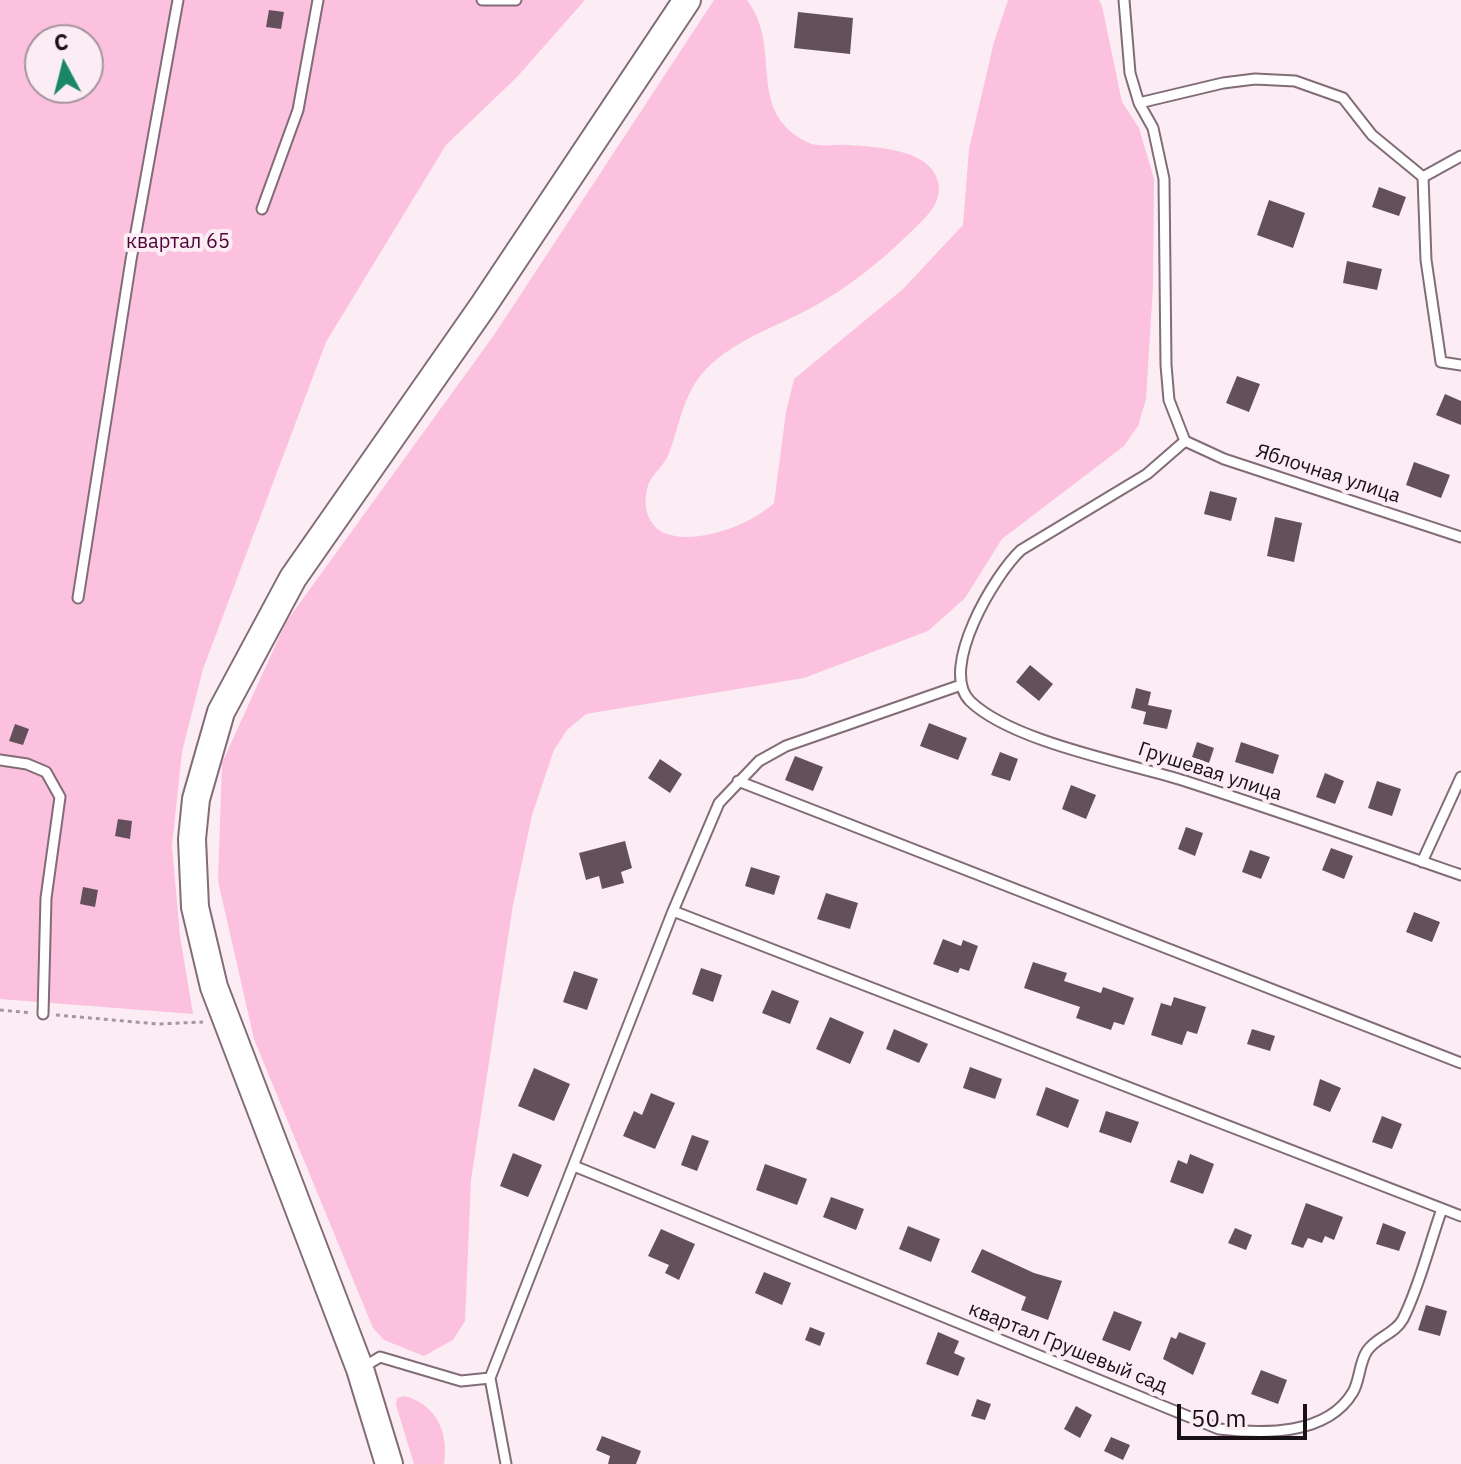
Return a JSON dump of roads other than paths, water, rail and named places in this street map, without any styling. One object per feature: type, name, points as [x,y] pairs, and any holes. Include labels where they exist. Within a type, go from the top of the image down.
[{"type":"street","points":[[389,1464],[360,1369],[226,1021],[199,931],[192,839],[201,774],[221,712],[293,578],[475,319],[686,0]]},
{"type":"lane","points":[[78,598],[131,260],[178,0]]},
{"type":"lane","points":[[262,209],[298,110],[318,0]]},
{"type":"lane","points":[[482,0],[516,0]]},
{"type":"lane","points":[[506,1464],[490,1378],[673,911],[719,803],[759,761],[786,746],[961,685],[961,664],[966,642],[1009,561],[1021,550],[1147,474],[1185,441],[1173,417],[1166,365],[1164,179],[1153,128],[1139,103],[1130,73],[1124,0]]},
{"type":"lane","points":[[1139,103],[1223,83],[1255,79],[1295,81],[1343,98],[1372,135],[1423,177],[1432,323],[1441,362],[1461,365]]},
{"type":"lane","points":[[1423,177],[1461,156]]},
{"type":"lane","name":"Яблочная улица","points":[[1185,441],[1224,459],[1461,537]]},
{"type":"lane","name":"Грушевая улица","points":[[961,685],[970,700],[1030,735],[1184,781],[1461,875]]},
{"type":"lane","points":[[0,760],[27,764],[46,772],[60,797],[44,922],[43,1014]]},
{"type":"lane","points":[[1422,862],[1461,777]]},
{"type":"lane","points":[[738,781],[1461,1063]]},
{"type":"lane","points":[[673,911],[1461,1216]]},
{"type":"lane","name":"квартал Грушевый сад","points":[[574,1166],[1219,1429],[1238,1431],[1278,1430],[1316,1424],[1332,1414],[1352,1392],[1367,1351],[1402,1321],[1442,1209]]},
{"type":"lane","points":[[360,1369],[380,1357],[461,1381],[490,1378]]},
{"type":"park label","name":"квартал 65","points":[[178,242]]}]
